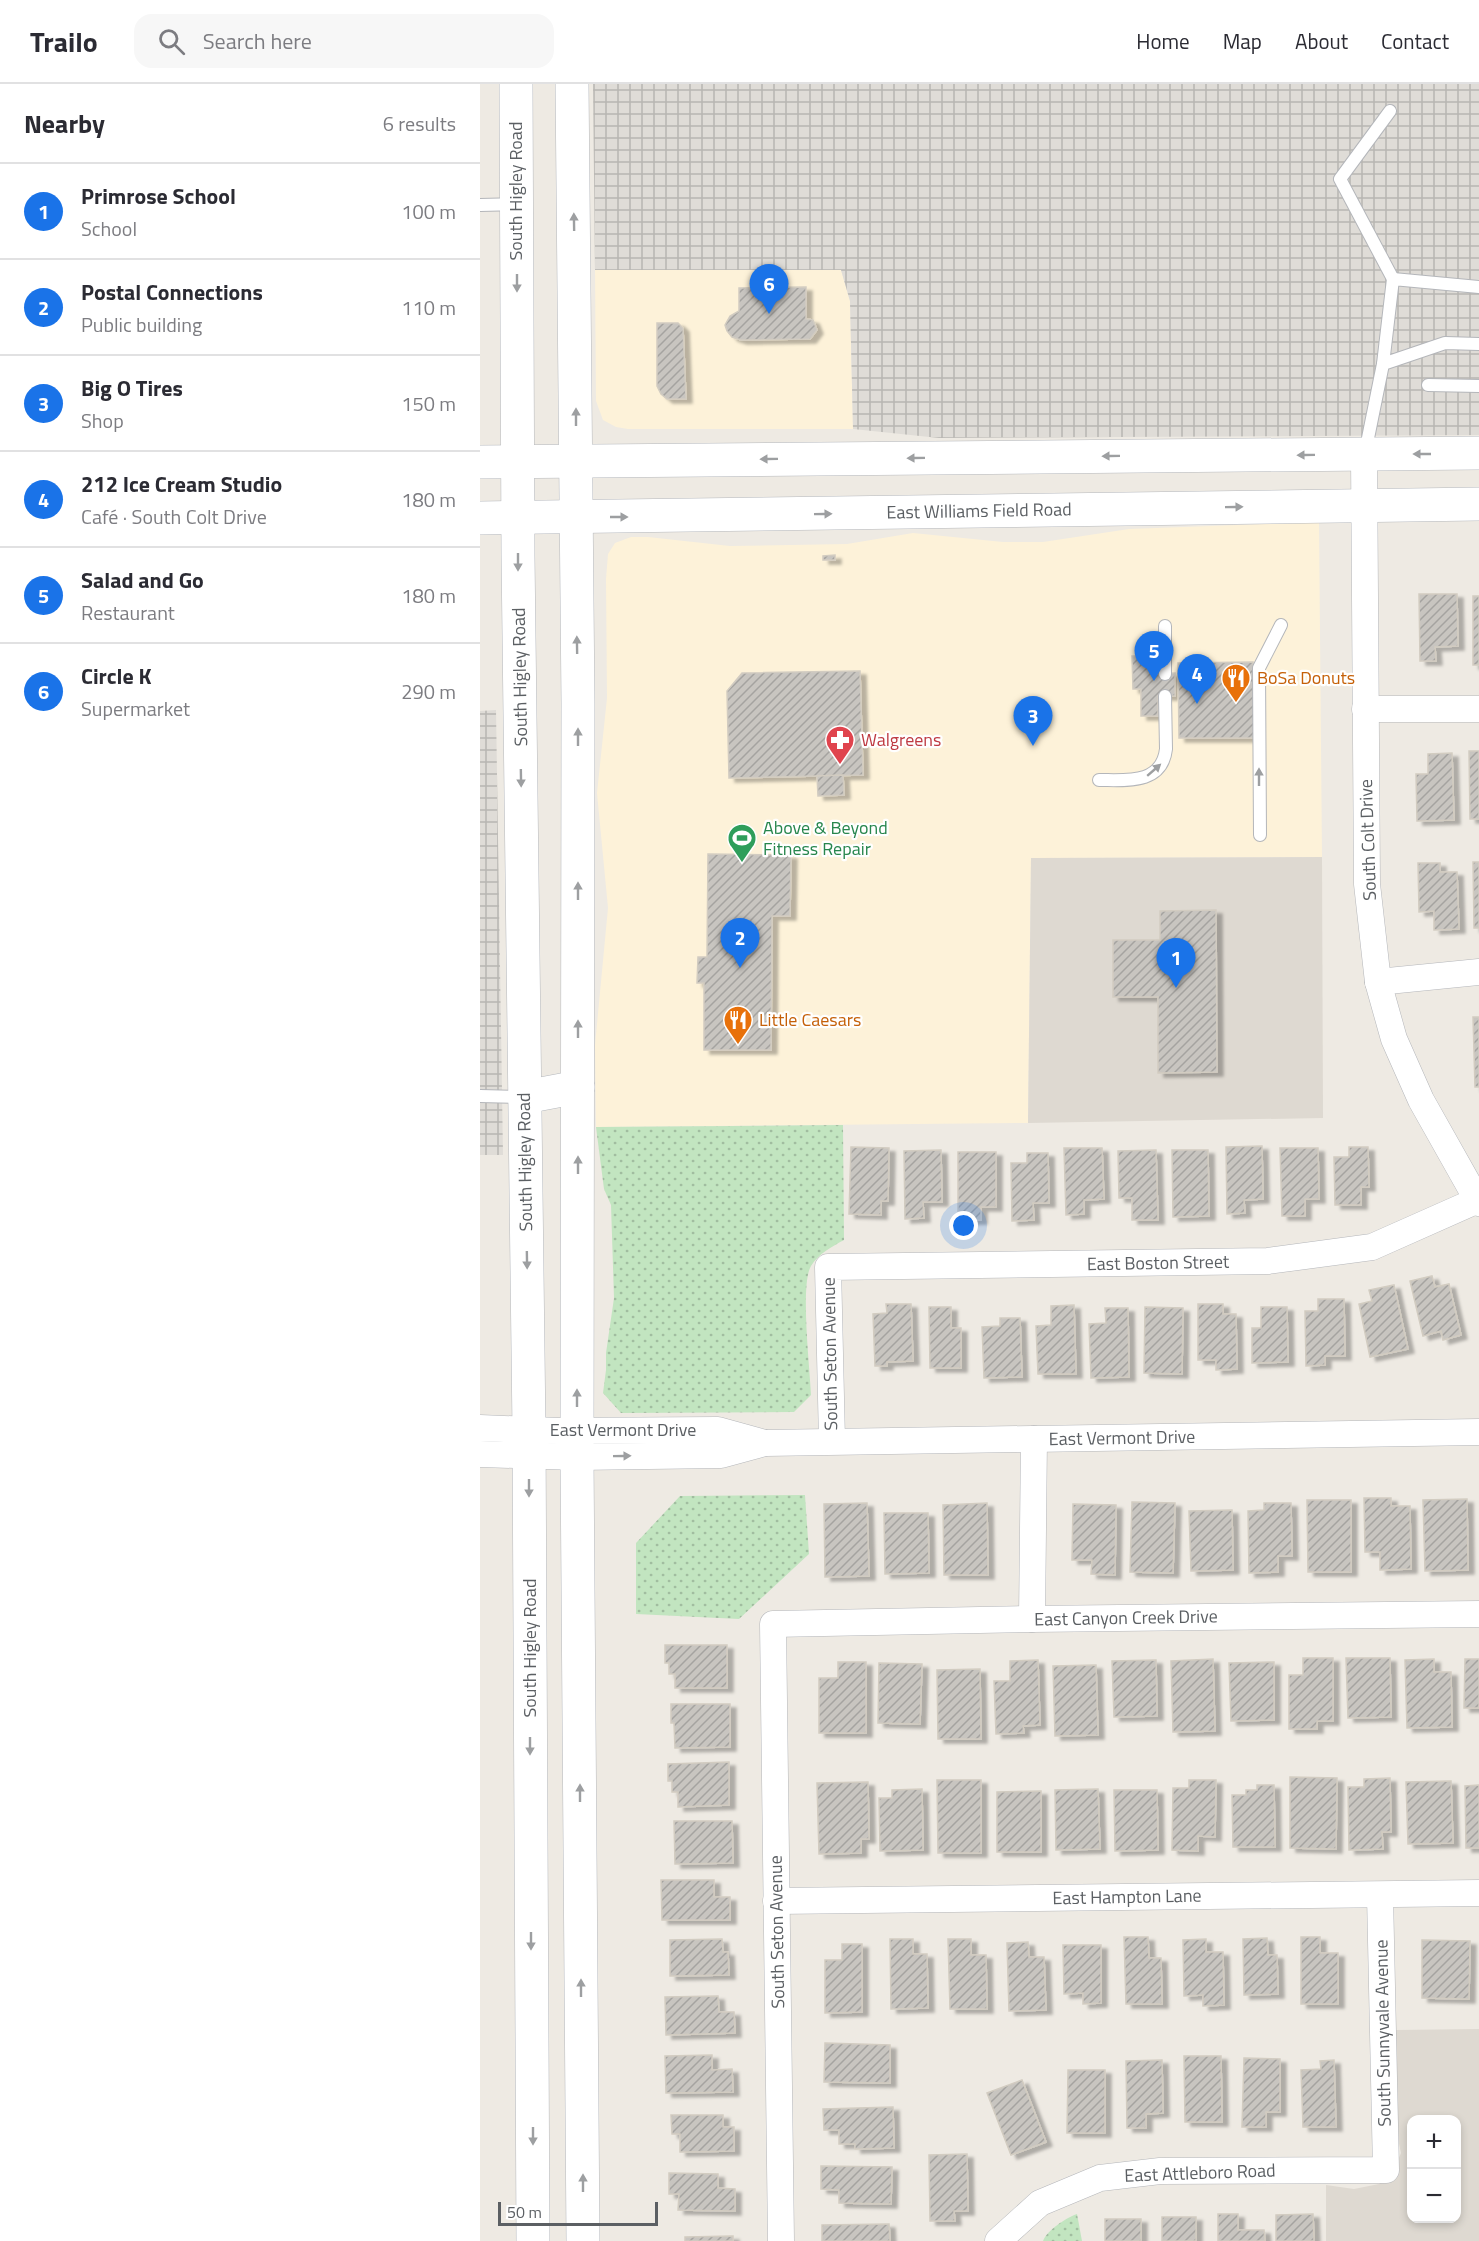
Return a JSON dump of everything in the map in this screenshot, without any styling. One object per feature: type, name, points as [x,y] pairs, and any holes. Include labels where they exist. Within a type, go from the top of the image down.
[{"type":"main road","name":"South Higley Road","points":[[516,84],[518,517],[529,1443],[533,2241]]},
{"type":"main road","points":[[572,84],[578,703],[578,1444],[583,2241]]},
{"type":"main road","points":[[480,462],[1479,453]]},
{"type":"main road","name":"East Williams Field Road","points":[[480,518],[1479,504]]},
{"type":"main road","points":[[525,1097],[578,1087]]},
{"type":"street","name":"South Colt Drive","points":[[1364,454],[1367,884],[1378,982],[1394,1039],[1421,1100],[1478,1202]]},
{"type":"street","points":[[1365,709],[1479,709]]},
{"type":"street","points":[[1378,982],[1479,972]]},
{"type":"street","name":"East Boston Street","points":[[828,1267],[1268,1261],[1372,1247],[1478,1202]]},
{"type":"street","name":"South Seton Avenue","points":[[828,1267],[832,1441]]},
{"type":"street","name":"East Vermont Drive","points":[[480,1428],[529,1443]]},
{"type":"street","name":"East Vermont Drive","points":[[480,1454],[529,1443],[578,1444],[721,1455],[765,1443],[1479,1432]]},
{"type":"street","points":[[1032,1619],[1034,1439]]},
{"type":"street","name":"East Canyon Creek Drive","points":[[773,1624],[1479,1614]]},
{"type":"street","name":"South Seton Avenue","points":[[773,1624],[781,2241]]},
{"type":"street","name":"East Hampton Lane","points":[[776,1901],[1479,1893]]},
{"type":"street","name":"South Sunnyvale Avenue","points":[[1380,1895],[1386,2170]]},
{"type":"street","name":"East Attleboro Road","points":[[998,2241],[1040,2203],[1100,2178],[1160,2172],[1386,2170]]},
{"type":"lane","points":[[1364,454],[1383,363],[1393,279],[1340,179],[1390,111]]},
{"type":"lane","points":[[480,205],[516,204]]},
{"type":"lane","points":[[1393,279],[1479,287]]},
{"type":"lane","points":[[1383,363],[1445,343],[1479,344]]},
{"type":"lane","points":[[1428,385],[1479,386]]},
{"type":"lane","points":[[1260,835],[1259,668],[1281,625]]},
{"type":"lane","points":[[1165,626],[1165,674]]},
{"type":"lane","points":[[1099,780],[1142,779],[1159,768],[1165,756],[1165,696]]},
{"type":"lane","points":[[480,1096],[525,1097]]},
{"type":"shaded area","points":[[593,84],[1479,84],[1479,435],[939,438],[853,429],[850,301],[841,270],[595,270]]},
{"type":"shaded area","points":[[595,270],[841,270],[850,301],[853,429],[628,429],[616,427],[603,420],[596,401]]},
{"type":"shaded area","points":[[1319,522],[1322,857],[1031,858],[1028,1123],[596,1127],[595,1045],[608,908],[597,793],[607,698],[606,579],[608,554],[615,543],[631,537],[648,537],[730,546],[847,544],[913,533],[1003,542],[1043,542],[1129,529]]},
{"type":"shaded area","points":[[496,710],[503,1155],[480,1155],[480,711]]},
{"type":"shaded area","points":[[1322,857],[1323,1118],[1028,1123],[1031,858]]},
{"type":"shaded area","points":[[1479,2029],[1479,2241],[1326,2241],[1326,2185],[1354,2189],[1379,2184],[1395,2167],[1401,2153],[1394,2121],[1396,2030]]},
{"type":"green space","points":[[843,1125],[844,1240],[826,1251],[811,1266],[806,1290],[811,1395],[794,1412],[621,1413],[603,1393],[614,1298],[611,1205],[604,1189],[596,1127]]},
{"type":"green space","points":[[805,1495],[809,1554],[739,1619],[636,1614],[636,1543],[680,1496]]},
{"type":"green space","points":[[1077,2214],[1082,2241],[1043,2241],[1057,2225]]},
{"type":"building","points":[[806,287],[806,319],[813,320],[817,330],[810,339],[741,340],[732,337],[727,331],[725,325],[730,316],[739,311],[739,288]]},
{"type":"building","points":[[657,323],[678,323],[683,328],[686,399],[667,399],[657,386]]},
{"type":"building","points":[[835,555],[835,560],[823,560],[823,556]]},
{"type":"building","points":[[1419,594],[1457,594],[1458,646],[1435,647],[1436,661],[1420,661]]},
{"type":"building","points":[[1473,596],[1479,596],[1479,665],[1473,665]]},
{"type":"building","points":[[1132,656],[1158,656],[1158,674],[1175,673],[1175,696],[1158,696],[1158,716],[1141,716],[1141,689],[1133,689]]},
{"type":"building","points":[[1253,662],[1254,738],[1179,738],[1178,663]]},
{"type":"building","name":"Walgreens","points":[[860,671],[863,775],[729,778],[727,691],[742,673]]},
{"type":"building","points":[[1469,751],[1479,751],[1479,819],[1470,819]]},
{"type":"building","points":[[1452,753],[1454,820],[1417,821],[1416,774],[1428,774],[1428,754]]},
{"type":"building","points":[[843,775],[844,795],[818,796],[817,776]]},
{"type":"building","points":[[708,854],[791,855],[790,916],[772,916],[771,1050],[704,1050],[704,983],[697,983],[698,957],[707,957]]},
{"type":"building","points":[[1473,862],[1479,862],[1479,928],[1474,928]]},
{"type":"building","points":[[1418,863],[1440,863],[1440,872],[1457,872],[1459,929],[1434,930],[1434,911],[1419,912]]},
{"type":"building","points":[[1216,910],[1217,1072],[1158,1073],[1158,997],[1113,997],[1113,940],[1160,940],[1160,911]]},
{"type":"building","points":[[1473,1017],[1479,1017],[1479,1087],[1475,1087]]},
{"type":"building","points":[[1262,1146],[1263,1199],[1244,1200],[1245,1213],[1227,1214],[1226,1147]]},
{"type":"building","points":[[851,1147],[889,1148],[888,1201],[881,1201],[881,1215],[849,1214]]},
{"type":"building","points":[[1349,1147],[1368,1147],[1369,1187],[1361,1187],[1361,1205],[1335,1205],[1334,1157],[1349,1157]]},
{"type":"building","points":[[1064,1148],[1102,1148],[1104,1199],[1084,1200],[1084,1214],[1066,1215]]},
{"type":"building","points":[[1280,1148],[1318,1148],[1319,1199],[1305,1199],[1305,1216],[1282,1216]]},
{"type":"building","points":[[941,1150],[942,1202],[923,1202],[924,1218],[905,1219],[904,1151]]},
{"type":"building","points":[[1156,1150],[1158,1220],[1132,1220],[1132,1198],[1119,1198],[1118,1151]]},
{"type":"building","points":[[1172,1150],[1208,1150],[1209,1216],[1173,1217]]},
{"type":"building","points":[[958,1152],[996,1152],[996,1207],[981,1207],[981,1220],[958,1221]]},
{"type":"building","points":[[1027,1153],[1048,1153],[1049,1203],[1033,1203],[1034,1220],[1012,1221],[1011,1163],[1027,1163]]},
{"type":"building","points":[[1432,1276],[1435,1287],[1449,1284],[1461,1335],[1443,1340],[1441,1331],[1423,1336],[1410,1281]]},
{"type":"building","points":[[1394,1285],[1408,1349],[1370,1357],[1359,1304],[1372,1301],[1369,1290]]},
{"type":"building","points":[[1318,1299],[1344,1299],[1345,1356],[1325,1356],[1325,1365],[1306,1366],[1305,1311],[1318,1311]]},
{"type":"building","points":[[886,1304],[911,1304],[913,1361],[887,1362],[887,1366],[875,1366],[873,1314],[887,1313]]},
{"type":"building","points":[[1198,1304],[1223,1304],[1223,1314],[1236,1314],[1237,1369],[1216,1370],[1216,1360],[1198,1360]]},
{"type":"building","points":[[1074,1305],[1076,1374],[1038,1374],[1036,1326],[1051,1325],[1051,1306]]},
{"type":"building","points":[[929,1307],[951,1307],[951,1328],[961,1328],[961,1368],[930,1368]]},
{"type":"building","points":[[1145,1307],[1183,1308],[1182,1374],[1144,1373]]},
{"type":"building","points":[[1261,1307],[1287,1307],[1288,1362],[1252,1363],[1252,1328],[1261,1328]]},
{"type":"building","points":[[1105,1308],[1128,1308],[1129,1377],[1091,1378],[1089,1324],[1106,1323]]},
{"type":"building","points":[[1000,1318],[1020,1318],[1022,1377],[984,1378],[982,1327],[1000,1326]]},
{"type":"building","points":[[1364,1498],[1391,1498],[1391,1506],[1410,1506],[1411,1569],[1380,1570],[1380,1552],[1365,1552]]},
{"type":"building","points":[[1467,1499],[1468,1570],[1425,1571],[1423,1500]]},
{"type":"building","points":[[1307,1500],[1351,1500],[1351,1572],[1308,1572]]},
{"type":"building","points":[[1132,1502],[1175,1503],[1173,1573],[1130,1572]]},
{"type":"building","points":[[867,1503],[869,1576],[825,1577],[824,1504]]},
{"type":"building","points":[[987,1503],[988,1575],[944,1575],[943,1505]]},
{"type":"building","points":[[1264,1503],[1291,1503],[1292,1556],[1278,1556],[1278,1572],[1249,1573],[1248,1511],[1264,1510]]},
{"type":"building","points":[[1073,1504],[1116,1505],[1115,1575],[1091,1574],[1092,1560],[1072,1560]]},
{"type":"building","points":[[1232,1510],[1233,1570],[1191,1571],[1189,1511]]},
{"type":"building","points":[[884,1513],[928,1513],[929,1573],[885,1574]]},
{"type":"building","points":[[665,1645],[727,1645],[727,1688],[675,1688],[675,1674],[669,1674],[669,1663],[665,1663]]},
{"type":"building","points":[[1303,1658],[1333,1658],[1333,1721],[1317,1721],[1317,1729],[1289,1729],[1289,1675],[1303,1675]]},
{"type":"building","points":[[1346,1658],[1390,1658],[1391,1717],[1348,1718]]},
{"type":"building","points":[[1213,1659],[1215,1731],[1173,1732],[1171,1661]]},
{"type":"building","points":[[1434,1659],[1434,1672],[1451,1672],[1452,1727],[1407,1728],[1405,1660]]},
{"type":"building","points":[[1465,1659],[1479,1659],[1479,1708],[1464,1708]]},
{"type":"building","points":[[1038,1660],[1040,1725],[1023,1726],[1024,1733],[996,1734],[994,1681],[1010,1681],[1010,1661]]},
{"type":"building","points":[[1156,1660],[1157,1716],[1114,1717],[1112,1661]]},
{"type":"building","points":[[838,1662],[866,1662],[866,1733],[819,1733],[819,1678],[838,1678]]},
{"type":"building","points":[[1274,1662],[1274,1720],[1231,1721],[1229,1663]]},
{"type":"building","points":[[879,1663],[922,1664],[920,1724],[878,1723]]},
{"type":"building","points":[[1096,1665],[1098,1735],[1055,1736],[1053,1666]]},
{"type":"building","points":[[980,1669],[981,1739],[938,1739],[937,1670]]},
{"type":"building","points":[[671,1704],[730,1704],[730,1747],[675,1748]]},
{"type":"building","points":[[729,1762],[729,1805],[678,1807],[678,1792],[672,1792],[672,1781],[668,1781],[668,1764]]},
{"type":"building","points":[[1290,1777],[1337,1778],[1336,1849],[1290,1848]]},
{"type":"building","points":[[1390,1778],[1391,1832],[1382,1832],[1383,1849],[1349,1850],[1348,1787],[1364,1787],[1364,1779]]},
{"type":"building","points":[[937,1780],[981,1780],[981,1853],[938,1853]]},
{"type":"building","points":[[1189,1780],[1216,1780],[1215,1837],[1198,1836],[1198,1851],[1172,1850],[1173,1788],[1189,1788]]},
{"type":"building","points":[[1451,1781],[1453,1843],[1408,1844],[1406,1782]]},
{"type":"building","points":[[868,1782],[869,1839],[861,1839],[861,1853],[819,1854],[817,1783]]},
{"type":"building","points":[[1257,1785],[1274,1785],[1275,1847],[1233,1847],[1232,1795],[1246,1795],[1246,1790],[1257,1790]]},
{"type":"building","points":[[1479,1785],[1479,1848],[1466,1848],[1465,1786]]},
{"type":"building","points":[[922,1789],[923,1850],[880,1851],[879,1798],[892,1798],[892,1790]]},
{"type":"building","points":[[1098,1789],[1100,1849],[1056,1850],[1055,1790]]},
{"type":"building","points":[[1114,1790],[1157,1790],[1158,1850],[1115,1851]]},
{"type":"building","points":[[1041,1791],[1041,1852],[997,1852],[997,1792]]},
{"type":"building","points":[[674,1821],[732,1821],[733,1863],[675,1864]]},
{"type":"building","points":[[661,1880],[714,1880],[714,1897],[730,1897],[730,1920],[662,1920]]},
{"type":"building","points":[[1124,1937],[1148,1937],[1149,1958],[1161,1958],[1162,2004],[1126,2004]]},
{"type":"building","points":[[1301,1937],[1320,1937],[1320,1953],[1338,1953],[1338,2004],[1301,2004]]},
{"type":"building","points":[[1267,1938],[1268,1955],[1277,1955],[1278,1994],[1244,1995],[1243,1939]]},
{"type":"building","points":[[722,1939],[723,1952],[728,1952],[729,1975],[670,1976],[670,1940]]},
{"type":"building","points":[[890,1939],[913,1939],[913,1954],[927,1954],[928,2008],[891,2009]]},
{"type":"building","points":[[948,1939],[971,1939],[971,1955],[986,1955],[987,2009],[950,2009]]},
{"type":"building","points":[[1206,1939],[1206,1952],[1223,1952],[1224,2005],[1203,2006],[1203,1995],[1184,1996],[1183,1940]]},
{"type":"building","points":[[1422,1940],[1470,1941],[1469,1999],[1422,1998]]},
{"type":"building","points":[[1028,1942],[1029,1957],[1044,1957],[1046,2010],[1009,2011],[1007,1943]]},
{"type":"building","points":[[842,1944],[862,1944],[862,2012],[825,2013],[825,1960],[842,1960]]},
{"type":"building","points":[[1063,1945],[1101,1945],[1101,2003],[1083,2004],[1083,1993],[1064,1994]]},
{"type":"building","points":[[718,1996],[719,2012],[734,2012],[735,2033],[666,2035],[665,1997]]},
{"type":"building","points":[[825,2043],[890,2045],[890,2083],[824,2082]]},
{"type":"building","points":[[712,2055],[712,2070],[732,2069],[733,2092],[666,2093],[665,2056]]},
{"type":"building","points":[[1184,2056],[1221,2056],[1222,2122],[1185,2122]]},
{"type":"building","points":[[1244,2058],[1280,2059],[1280,2112],[1266,2112],[1266,2127],[1242,2127]]},
{"type":"building","points":[[1162,2060],[1163,2113],[1146,2114],[1146,2128],[1127,2128],[1126,2061]]},
{"type":"building","points":[[1334,2060],[1336,2127],[1303,2127],[1301,2070],[1321,2069],[1320,2061]]},
{"type":"building","points":[[1068,2070],[1105,2070],[1105,2133],[1067,2133]]},
{"type":"building","points":[[1022,2080],[1046,2142],[1011,2155],[987,2093]]},
{"type":"building","points":[[893,2107],[894,2148],[855,2149],[855,2144],[839,2144],[839,2130],[824,2130],[823,2109]]},
{"type":"building","points":[[671,2115],[723,2115],[723,2127],[734,2127],[734,2151],[680,2152],[680,2134],[672,2134]]},
{"type":"building","points":[[967,2154],[968,2211],[954,2211],[955,2221],[930,2221],[929,2155]]},
{"type":"building","points":[[821,2166],[892,2167],[891,2204],[839,2203],[839,2190],[821,2189]]},
{"type":"building","points":[[669,2173],[718,2174],[718,2188],[735,2189],[735,2211],[678,2210],[679,2194],[669,2194]]},
{"type":"building","points":[[1218,2214],[1238,2214],[1238,2230],[1264,2230],[1265,2241],[1218,2241]]},
{"type":"building","points":[[1313,2214],[1314,2241],[1276,2241],[1276,2215]]},
{"type":"building","points":[[1162,2217],[1196,2217],[1196,2241],[1162,2241]]},
{"type":"building","points":[[1105,2219],[1141,2219],[1141,2241],[1105,2241]]},
{"type":"building","points":[[889,2224],[890,2241],[822,2241],[822,2225]]},
{"type":"building","points":[[733,2236],[733,2241],[685,2241],[685,2237]]},
{"type":"place","name":"Circle K","points":[[769,314]]},
{"type":"place","name":"Salad and Go","points":[[1154,681]]},
{"type":"place","name":"212 Ice Cream Studio","points":[[1197,704]]},
{"type":"place","name":"BoSa Donuts","points":[[1236,704]]},
{"type":"place","name":"Big O Tires","points":[[1033,746]]},
{"type":"place","name":"Walgreens","points":[[840,766]]},
{"type":"place","name":"Above & Beyond Fitness Repair","points":[[742,864]]},
{"type":"place","name":"Postal Connections","points":[[740,968]]},
{"type":"place","name":"Primrose School","points":[[1176,988]]},
{"type":"place","name":"Little Caesars","points":[[738,1046]]}]
